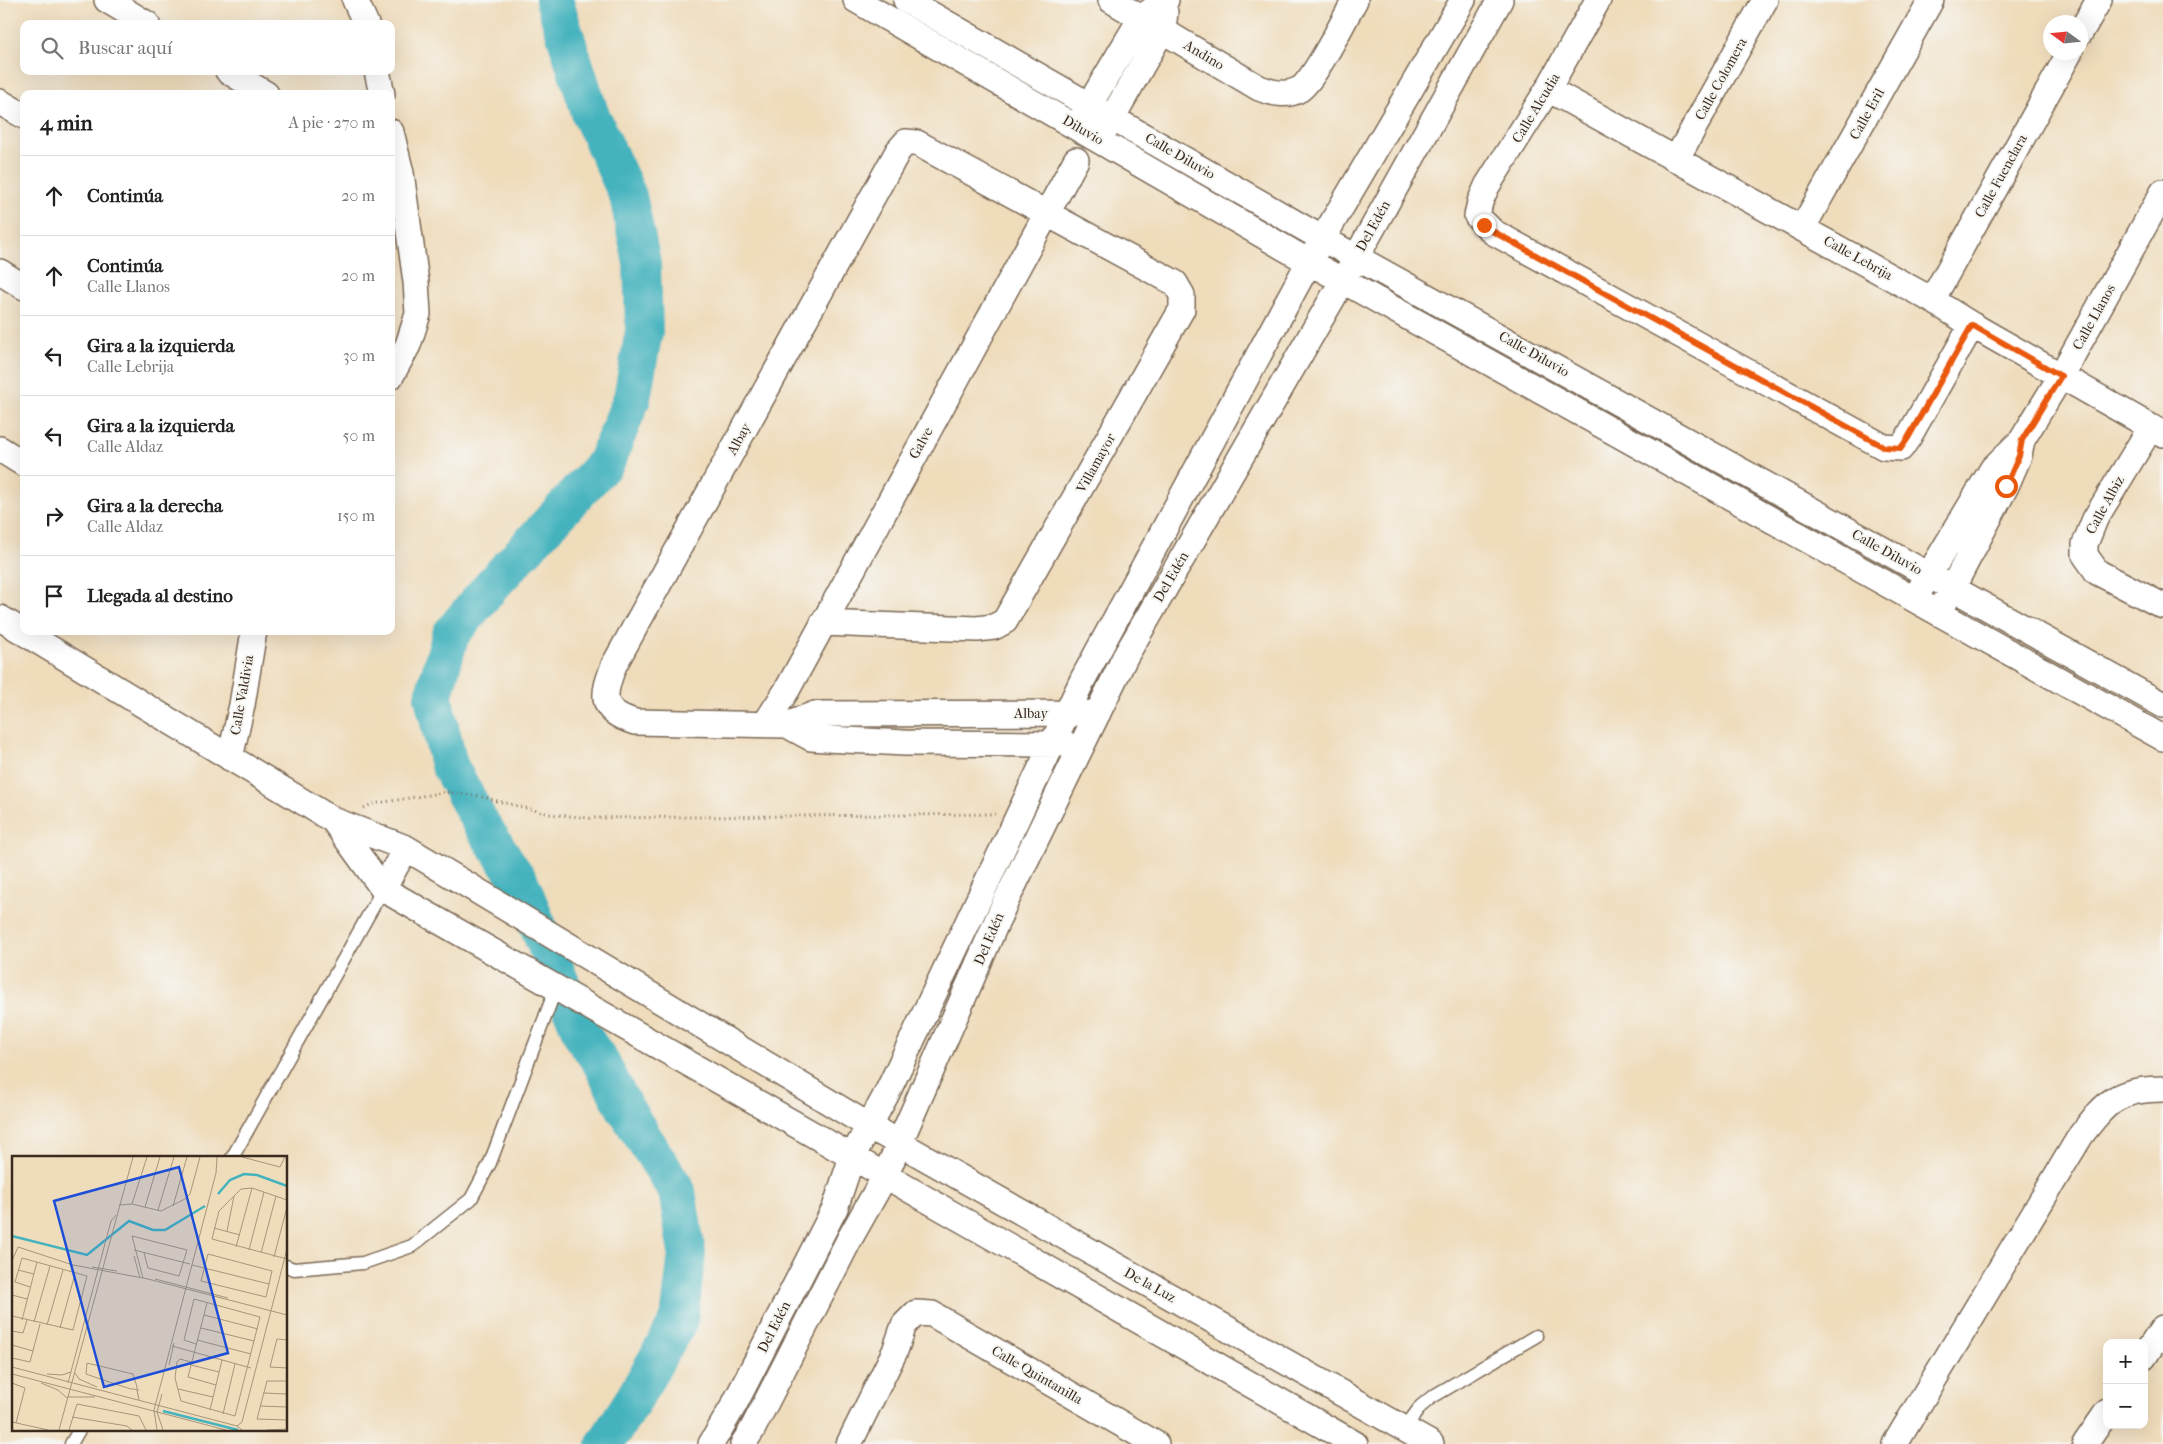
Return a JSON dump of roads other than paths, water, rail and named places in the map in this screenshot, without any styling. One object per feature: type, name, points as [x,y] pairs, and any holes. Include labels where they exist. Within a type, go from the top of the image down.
[{"type":"street","points":[[107,0],[140,20]]},
{"type":"street","points":[[355,0],[364,20]]},
{"type":"street","name":"Diluvio","points":[[856,0],[1100,139],[1309,262],[1342,278],[1938,614],[2163,738]]},
{"type":"street","name":"Calle Diluvio","points":[[906,0],[1323,238],[2163,705]]},
{"type":"street","name":"Andino","points":[[1111,0],[1163,29],[1259,88],[1282,94],[1302,88],[1323,58],[1355,0]]},
{"type":"street","points":[[1077,126],[1141,18],[1166,0]]},
{"type":"street","points":[[1100,139],[1163,29],[1166,0]]},
{"type":"street","name":"Del Edén","points":[[711,1444],[734,1405],[835,1208],[852,1158],[870,1126],[1083,679],[1309,262],[1463,0]]},
{"type":"street","name":"Del Edén","points":[[743,1444],[752,1430],[850,1238],[885,1176],[1004,905],[1125,657],[1342,278],[1357,256],[1500,0]]},
{"type":"street","name":"Calle Alcudia","points":[[1598,0],[1548,89],[1487,186],[1480,202],[1477,216],[1494,232],[1884,447],[1901,448],[1972,325]]},
{"type":"street","name":"Calle Colomera","points":[[1677,158],[1765,0]]},
{"type":"street","name":"Calle Eril","points":[[1803,228],[1931,0]]},
{"type":"street","points":[[2088,19],[2099,0]]},
{"type":"street","name":"Calle Fuenclara","points":[[1932,300],[2066,60]]},
{"type":"street","points":[[235,75],[259,90]]},
{"type":"street","points":[[378,75],[381,90]]},
{"type":"street","name":"Calle Lebrija","points":[[1548,89],[1677,158],[1932,300],[2157,431]]},
{"type":"street","points":[[0,102],[20,114]]},
{"type":"street","name":"Albay","points":[[1040,210],[917,143],[906,142],[898,151],[614,665],[607,684],[605,699],[608,707],[621,717],[636,722],[776,725],[815,714],[906,712],[1098,713]]},
{"type":"street","name":"Galve","points":[[776,725],[786,690],[1040,210],[1076,160]]},
{"type":"street","points":[[395,360],[400,340],[418,314],[416,282],[396,170]]},
{"type":"street","name":"Calle Llanos","points":[[2022,440],[2061,376],[2163,192]]},
{"type":"street","name":"Villamayor","points":[[823,623],[977,629],[994,627],[1005,621],[1182,309],[1182,294],[1175,283],[1040,210]]},
{"type":"street","points":[[0,272],[20,284]]},
{"type":"street","name":"Calle Albiz","points":[[2157,431],[2095,519],[2085,544],[2085,555],[2097,572],[2163,606]]},
{"type":"street","points":[[1914,600],[1993,468],[2022,440]]},
{"type":"street","points":[[1938,614],[2006,486],[2019,456],[2022,440]]},
{"type":"street","points":[[0,449],[20,462]]},
{"type":"street","points":[[0,618],[20,630]]},
{"type":"street","points":[[28,635],[333,820],[383,889],[1355,1444]]},
{"type":"street","name":"Calle Valdivia","points":[[230,758],[242,705],[253,635]]},
{"type":"street","name":"Albay","points":[[776,725],[811,738],[826,739],[905,743],[1082,744]]},
{"type":"street","name":"De la Luz","points":[[333,820],[406,848],[900,1144],[1431,1444]]},
{"type":"street","points":[[383,889],[406,848]]},
{"type":"street","points":[[1895,1444],[2081,1136],[2098,1113],[2113,1099],[2127,1092],[2163,1089]]},
{"type":"street","name":"Calle Quintanilla","points":[[857,1441],[904,1326],[916,1313],[932,1314],[1156,1444]]},
{"type":"street","points":[[2148,1352],[2163,1328]]},
{"type":"street","points":[[2085,1444],[2103,1418]]},
{"type":"lane","points":[[233,1156],[383,889]]},
{"type":"lane","points":[[288,1267],[294,1269],[363,1263],[412,1246],[471,1199],[490,1163],[556,988]]},
{"type":"lane","points":[[1404,1429],[1422,1406],[1432,1397],[1536,1336]]},
{"type":"lane","points":[[71,1444],[78,1432]]},
{"type":"waterway","points":[[554,0],[590,113],[628,196],[642,263],[644,331],[632,398],[606,462],[492,585],[451,634],[433,697],[449,765],[480,822],[521,884],[582,1035],[601,1063],[624,1107],[677,1191],[687,1253],[679,1320],[635,1397],[605,1444]]}]
